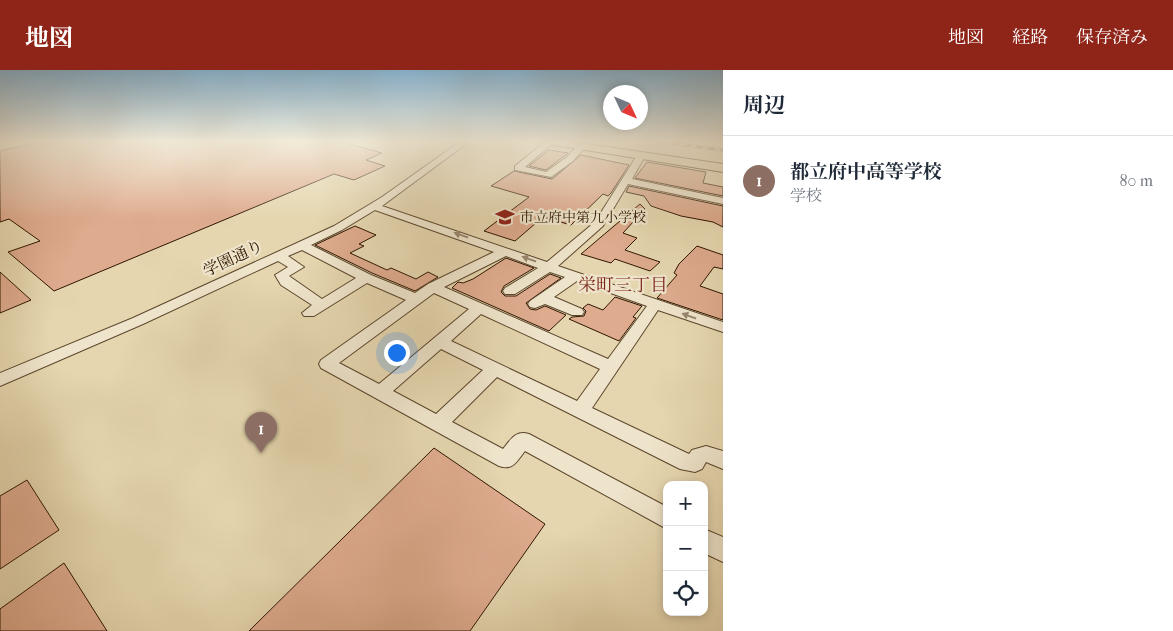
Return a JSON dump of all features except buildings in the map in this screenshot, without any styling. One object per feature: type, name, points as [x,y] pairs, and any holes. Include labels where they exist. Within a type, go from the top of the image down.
[{"type":"street","name":"学園通り","points":[[0,380],[138,321],[302,245],[374,207],[430,167]]},
{"type":"street","points":[[519,167],[548,175],[559,167]]},
{"type":"street","points":[[510,291],[550,266],[599,224],[635,167]]},
{"type":"street","points":[[627,181],[723,201]]},
{"type":"street","points":[[374,207],[507,251],[723,328]]},
{"type":"street","points":[[302,245],[366,278],[416,299]]},
{"type":"street","points":[[507,251],[433,288],[327,364],[506,460],[522,440],[663,517]]},
{"type":"street","points":[[278,256],[298,266],[282,275],[286,282],[322,306]]},
{"type":"street","points":[[539,301],[576,276]]},
{"type":"street","points":[[309,313],[366,278]]},
{"type":"street","points":[[433,288],[610,367]]},
{"type":"street","points":[[539,301],[577,312]]},
{"type":"street","points":[[580,411],[655,304]]},
{"type":"street","points":[[381,392],[478,309]]},
{"type":"street","points":[[440,342],[687,463],[695,463],[700,456],[706,454],[723,460]]},
{"type":"street","points":[[439,423],[495,369]]},
{"type":"street","points":[[708,542],[723,550]]},
{"type":"place","name":"市立府中第九小学校","points":[[505,217]]},
{"type":"place","name":"都立府中高等学校","points":[[261,453]]},
{"type":"district","name":"栄町三丁目","points":[[623,285]]}]
